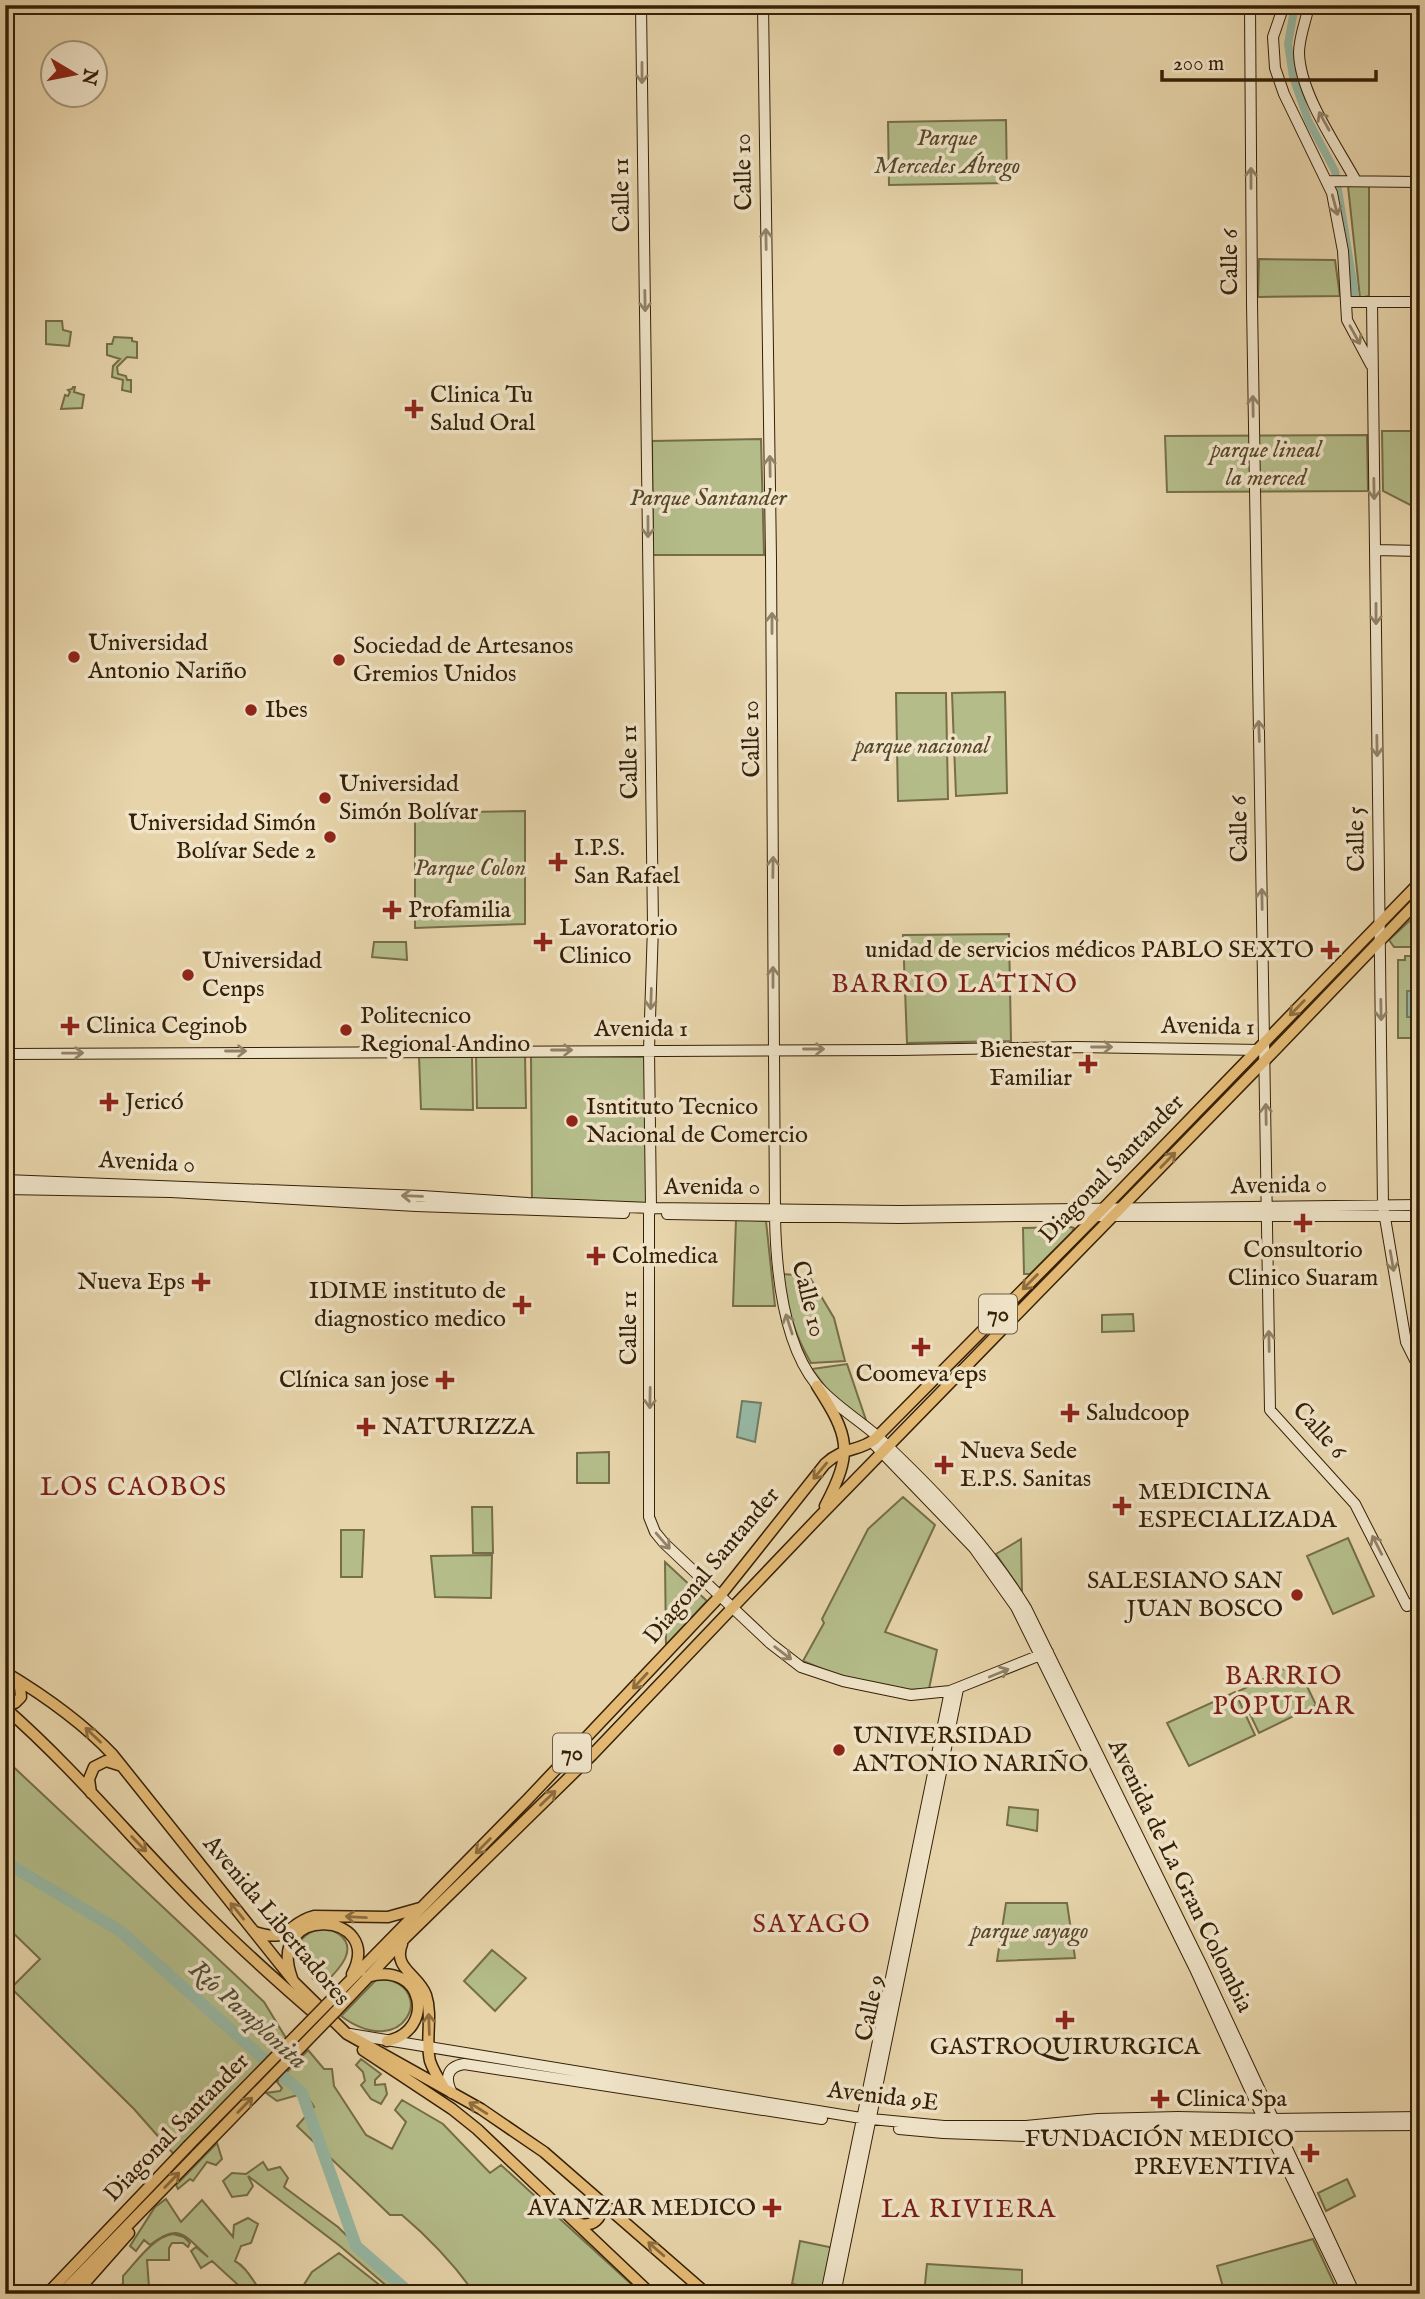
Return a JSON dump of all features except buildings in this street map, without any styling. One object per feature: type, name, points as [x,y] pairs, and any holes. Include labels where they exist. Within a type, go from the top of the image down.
[{"type":"main road","name":"Diagonal Santander","points":[[61,2294],[107,2239],[330,2008],[367,1977],[592,1755],[649,1695],[676,1677],[818,1517],[1116,1213],[1420,882]]},
{"type":"main road","name":"Diagonal Santander","points":[[330,2008],[345,1985],[527,1800],[720,1596],[825,1465],[845,1450],[875,1439],[1099,1212],[1379,942],[1420,899]]},
{"type":"main road","points":[[817,1386],[840,1427],[845,1450],[838,1481],[818,1517]]},
{"type":"main road","points":[[736,1610],[727,1598],[728,1594],[760,1555],[773,1531]]},
{"type":"main road","points":[[5,1705],[15,1703],[21,1697],[20,1687],[9,1675]]},
{"type":"main road","name":"Avenida Libertadores","points":[[9,1675],[81,1724],[124,1768],[253,1932],[330,2020],[347,2034],[481,2109],[544,2152],[705,2292]]},
{"type":"main road","name":"Avenida Libertadores","points":[[5,1705],[200,1908],[278,1983],[332,2029],[452,2109],[477,2129],[652,2294]]},
{"type":"main road","points":[[92,1795],[89,1779],[94,1767],[106,1761],[124,1768]]},
{"type":"main road","points":[[253,1932],[274,1937],[314,1916],[384,1917],[422,1908]]},
{"type":"main road","points":[[295,1983],[289,1965],[291,1945],[304,1928],[322,1923],[344,1929],[356,1945],[357,1965],[345,1985]]},
{"type":"main road","points":[[405,1938],[399,1957],[404,1968],[425,1993],[431,2064],[449,2090]]},
{"type":"main road","points":[[367,1977],[384,1973],[397,1975],[407,1982],[416,1996],[418,2011],[411,2027],[402,2036],[387,2041]]},
{"type":"main road","points":[[577,2223],[593,2224],[599,2219],[603,2211],[602,2202]]},
{"type":"main road","points":[[38,2294],[109,2222],[141,2203]]},
{"type":"main road","points":[[75,2294],[136,2224],[141,2203]]},
{"type":"main road","name":"Diagonal Santander","points":[[47,2294],[107,2239]]},
{"type":"street","name":"Calle 11","points":[[641,5],[653,900],[649,1050],[649,1517],[655,1532],[664,1543],[720,1596]]},
{"type":"street","name":"Calle 10","points":[[763,5],[777,1271],[785,1310],[805,1366],[817,1386],[875,1439]]},
{"type":"street","name":"Calle 6","points":[[1250,5],[1252,330],[1270,1409],[1355,1504],[1407,1606],[1420,1600]]},
{"type":"street","points":[[1284,5],[1273,37],[1275,68],[1284,93],[1335,181],[1347,320],[1371,365]]},
{"type":"street","points":[[1309,5],[1300,45],[1303,74],[1312,100],[1356,181]]},
{"type":"street","points":[[1335,181],[1420,182]]},
{"type":"street","points":[[1347,302],[1420,302]]},
{"type":"street","name":"Calle 5","points":[[1372,302],[1383,1206],[1406,1342],[1420,1370]]},
{"type":"street","points":[[1376,550],[1420,551]]},
{"type":"street","name":"Avenida 1","points":[[5,1054],[1136,1046],[1265,1050]]},
{"type":"street","name":"Avenida 0","points":[[5,1180],[422,1196],[650,1211]]},
{"type":"street","name":"Avenida 0","points":[[5,1189],[171,1192],[422,1206],[775,1213],[1267,1212],[1420,1205]]},
{"type":"street","name":"Avenida 0","points":[[1267,1212],[1420,1216]]},
{"type":"street","name":"Avenida de La Gran Colombia","points":[[875,1439],[984,1560],[1044,1654],[1355,2294]]},
{"type":"street","points":[[720,1596],[769,1643],[801,1667],[843,1681],[911,1695],[954,1690],[1044,1654]]},
{"type":"street","name":"Calle 9","points":[[826,2294],[875,2075],[954,1690]]},
{"type":"street","name":"Avenida 9E","points":[[347,2034],[865,2122]]},
{"type":"street","name":"Avenida 9E","points":[[449,2090],[449,2073],[455,2066],[469,2064],[865,2122],[1026,2126],[1108,2118],[1178,2116],[1270,2123],[1420,2125]]},
{"type":"street","name":"Avenida 9E","points":[[1270,2123],[1420,2117]]},
{"type":"street","name":"Calle 9","points":[[835,2294],[865,2122]]},
{"type":"street","name":"Avenida de La Gran Colombia","points":[[1270,2123],[1348,2294]]},
{"type":"street","points":[[705,2292],[726,2294]]},
{"type":"green space","name":"Parque Mercedes Ábrego","points":[[1006,120],[1007,183],[889,185],[888,122]]},
{"type":"green space","points":[[1348,186],[1369,186],[1369,296],[1360,298]]},
{"type":"green space","points":[[1259,259],[1335,260],[1340,296],[1258,297]]},
{"type":"green space","points":[[46,321],[62,321],[63,330],[71,332],[69,346],[46,344]]},
{"type":"green space","points":[[114,337],[132,338],[132,341],[137,342],[137,358],[127,357],[117,367],[118,374],[131,380],[131,392],[122,390],[123,380],[112,377],[113,366],[120,359],[107,355],[107,344],[112,344]]},
{"type":"green space","points":[[73,387],[74,392],[84,395],[82,408],[61,409],[65,395],[68,396],[68,390]]},
{"type":"green space","points":[[1382,431],[1420,431],[1420,510],[1383,491]]},
{"type":"green space","name":"parque lineal la merced","points":[[1367,435],[1368,491],[1167,492],[1165,436]]},
{"type":"green space","name":"Parque Santander","points":[[761,439],[764,555],[653,555],[652,441]]},
{"type":"green space","points":[[1005,692],[1007,793],[956,796],[952,693]]},
{"type":"green space","name":"parque nacional","points":[[896,693],[946,693],[948,799],[898,801]]},
{"type":"green space","name":"Parque Colon","points":[[525,811],[525,924],[415,928],[415,813]]},
{"type":"green space","points":[[1420,911],[1420,947],[1394,947],[1389,940]]},
{"type":"green space","points":[[1009,934],[1011,1041],[907,1043],[903,935]]},
{"type":"green space","points":[[374,942],[406,942],[407,960],[372,957]]},
{"type":"green space","points":[[1405,956],[1420,956],[1420,1038],[1398,1038],[1398,960],[1405,960]]},
{"type":"green space","points":[[472,1054],[473,1110],[421,1109],[419,1056]]},
{"type":"green space","points":[[525,1054],[526,1108],[477,1108],[476,1055]]},
{"type":"green space","points":[[531,1056],[649,1057],[648,1204],[532,1201]]},
{"type":"green space","points":[[736,1219],[766,1221],[775,1306],[733,1306]]},
{"type":"green space","points":[[1023,1228],[1074,1228],[1072,1232],[1030,1274],[1024,1274]]},
{"type":"green space","points":[[782,1274],[809,1276],[834,1318],[845,1361],[811,1363],[792,1320]]},
{"type":"green space","points":[[1133,1314],[1134,1331],[1102,1332],[1102,1315]]},
{"type":"green space","points":[[847,1364],[868,1426],[835,1400],[812,1369]]},
{"type":"green space","points":[[609,1452],[609,1483],[577,1483],[577,1453]]},
{"type":"green space","points":[[903,1497],[935,1525],[885,1632],[937,1650],[929,1689],[907,1690],[861,1685],[803,1661],[868,1529]]},
{"type":"green space","points":[[472,1507],[492,1507],[493,1553],[473,1553]]},
{"type":"green space","points":[[341,1530],[364,1530],[362,1577],[341,1577]]},
{"type":"green space","points":[[1348,1538],[1374,1596],[1333,1614],[1307,1556]]},
{"type":"green space","points":[[1021,1539],[1022,1592],[996,1554]]},
{"type":"green space","points":[[492,1555],[491,1598],[435,1597],[431,1556]]},
{"type":"green space","points":[[665,1562],[707,1601],[666,1645]]},
{"type":"green space","points":[[1296,1663],[1316,1705],[1259,1733],[1239,1691]]},
{"type":"green space","points":[[1235,1692],[1255,1735],[1189,1766],[1167,1723]]},
{"type":"green space","points":[[5,1759],[264,2002],[286,2038],[178,2159],[134,2109],[11,1988],[40,1959],[5,1925]]},
{"type":"green space","points":[[1009,1807],[1038,1810],[1037,1831],[1007,1825]]},
{"type":"green space","name":"parque sayago","points":[[1006,1903],[1067,1903],[1075,1958],[997,1961]]},
{"type":"green space","points":[[327,1928],[339,1934],[347,1949],[341,1965],[321,1987],[305,1968],[299,1944],[313,1931]]},
{"type":"green space","points":[[492,1950],[526,1978],[495,2011],[464,1981]]},
{"type":"green space","points":[[384,1979],[400,1985],[409,1995],[411,2007],[406,2018],[397,2027],[382,2031],[363,2028],[341,2016],[376,1980]]},
{"type":"green space","points":[[308,2050],[324,2069],[332,2069],[334,2086],[366,2135],[392,2149],[406,2122],[395,2110],[402,2100],[443,2124],[490,2173],[501,2165],[642,2294],[475,2294],[450,2262],[422,2233],[402,2215],[390,2215],[297,2126],[314,2107],[305,2093],[277,2101],[266,2093],[280,2091],[282,2088],[277,2082]]},
{"type":"green space","points":[[361,2059],[381,2074],[375,2080],[375,2085],[385,2084],[387,2094],[381,2104],[371,2099],[361,2085],[365,2081],[363,2072],[356,2065]]},
{"type":"green space","points":[[217,2143],[222,2159],[216,2165],[207,2162],[193,2181],[190,2179],[178,2189],[176,2185]]},
{"type":"green space","points":[[263,2162],[268,2170],[280,2167],[288,2178],[284,2187],[338,2227],[406,2294],[396,2294],[340,2246],[248,2176],[253,2186],[247,2195],[232,2197],[223,2181],[232,2173],[246,2174]]},
{"type":"green space","points":[[1347,2179],[1355,2196],[1326,2211],[1318,2193]]},
{"type":"green space","points":[[166,2199],[181,2222],[202,2200],[233,2237],[234,2225],[248,2218],[258,2224],[251,2243],[241,2246],[235,2261],[264,2294],[248,2294],[212,2261],[201,2268],[191,2251],[196,2247],[208,2257],[181,2234],[168,2234],[150,2245],[144,2240],[136,2251],[130,2246],[155,2207]]},
{"type":"green space","points":[[173,2234],[184,2237],[190,2243],[188,2247],[183,2243],[172,2243],[169,2260],[147,2260],[149,2287],[130,2289],[130,2294],[107,2294],[106,2291],[123,2284],[123,2276],[152,2245]]},
{"type":"green space","points":[[1313,2239],[1339,2294],[1225,2294],[1217,2266]]},
{"type":"green space","points":[[800,2241],[834,2248],[826,2290],[792,2284]]},
{"type":"green space","points":[[339,2253],[391,2294],[298,2294],[312,2272]]},
{"type":"green space","points":[[927,2264],[1022,2270],[1022,2294],[924,2294]]},
{"type":"shaded area","points":[[1407,991],[1420,991],[1420,1017],[1407,1017]]},
{"type":"shaded area","points":[[742,1401],[761,1403],[755,1442],[737,1437]]},
{"type":"waterway","points":[[1295,5],[1288,44],[1293,77],[1308,120],[1335,171],[1355,295]]},
{"type":"waterway","name":"Río Pamplonita","points":[[5,1862],[120,1931],[302,2093],[356,2246],[411,2294]]},
{"type":"place","name":"Clinica Tu Salud Oral","points":[[414,409]]},
{"type":"place","name":"Universidad Antonio Nariño","points":[[74,657]]},
{"type":"place","name":"Sociedad de Artesanos Gremios Unidos","points":[[339,660]]},
{"type":"place","name":"Ibes","points":[[251,710]]},
{"type":"place","name":"Universidad Simón Bolívar","points":[[325,798]]},
{"type":"place","name":"Universidad Simón Bolívar Sede 2","points":[[330,837]]},
{"type":"place","name":"I.P.S. San Rafael","points":[[558,862]]},
{"type":"place","name":"Profamilia","points":[[392,910]]},
{"type":"place","name":"Lavoratorio Clinico","points":[[543,942]]},
{"type":"place","name":"unidad de servicios médicos PABLO SEXTO","points":[[1330,950]]},
{"type":"place","name":"Universidad Cenps","points":[[188,975]]},
{"type":"place","name":"Clinica Ceginob","points":[[70,1026]]},
{"type":"place","name":"Politecnico Regional Andino","points":[[346,1030]]},
{"type":"place","name":"Bienestar Familiar","points":[[1088,1064]]},
{"type":"place","name":"Jericó","points":[[109,1102]]},
{"type":"place","name":"Isntituto Tecnico Nacional de Comercio","points":[[572,1121]]},
{"type":"place","name":"Consultorio Clinico Suaram","points":[[1303,1223]]},
{"type":"place","name":"Colmedica","points":[[596,1256]]},
{"type":"place","name":"Nueva Eps","points":[[201,1282]]},
{"type":"place","name":"IDIME instituto de diagnostico medico","points":[[522,1305]]},
{"type":"place","name":"Coomeva eps","points":[[921,1347]]},
{"type":"place","name":"Clínica san jose","points":[[445,1380]]},
{"type":"place","name":"Saludcoop","points":[[1070,1413]]},
{"type":"place","name":"NATURIZZA","points":[[366,1427]]},
{"type":"place","name":"Nueva Sede E.P.S. Sanitas","points":[[944,1465]]},
{"type":"place","name":"MEDICINA ESPECIALIZADA","points":[[1122,1506]]},
{"type":"place","name":"SALESIANO SAN JUAN BOSCO","points":[[1297,1595]]},
{"type":"place","name":"UNIVERSIDAD ANTONIO NARIÑO","points":[[839,1750]]},
{"type":"place","name":"GASTROQUIRURGICA","points":[[1065,2020]]},
{"type":"place","name":"Clinica Spa","points":[[1160,2099]]},
{"type":"place","name":"FUNDACIÓN MEDICO PREVENTIVA","points":[[1310,2153]]},
{"type":"place","name":"AVANZAR MEDICO","points":[[772,2208]]},
{"type":"district","name":"BARRIO LATINO","points":[[955,984]]},
{"type":"district","name":"LOS CAOBOS","points":[[134,1487]]},
{"type":"district","name":"BARRIO POPULAR","points":[[1284,1691]]},
{"type":"district","name":"SAYAGO","points":[[812,1924]]},
{"type":"district","name":"LA RIVIERA","points":[[969,2209]]}]
